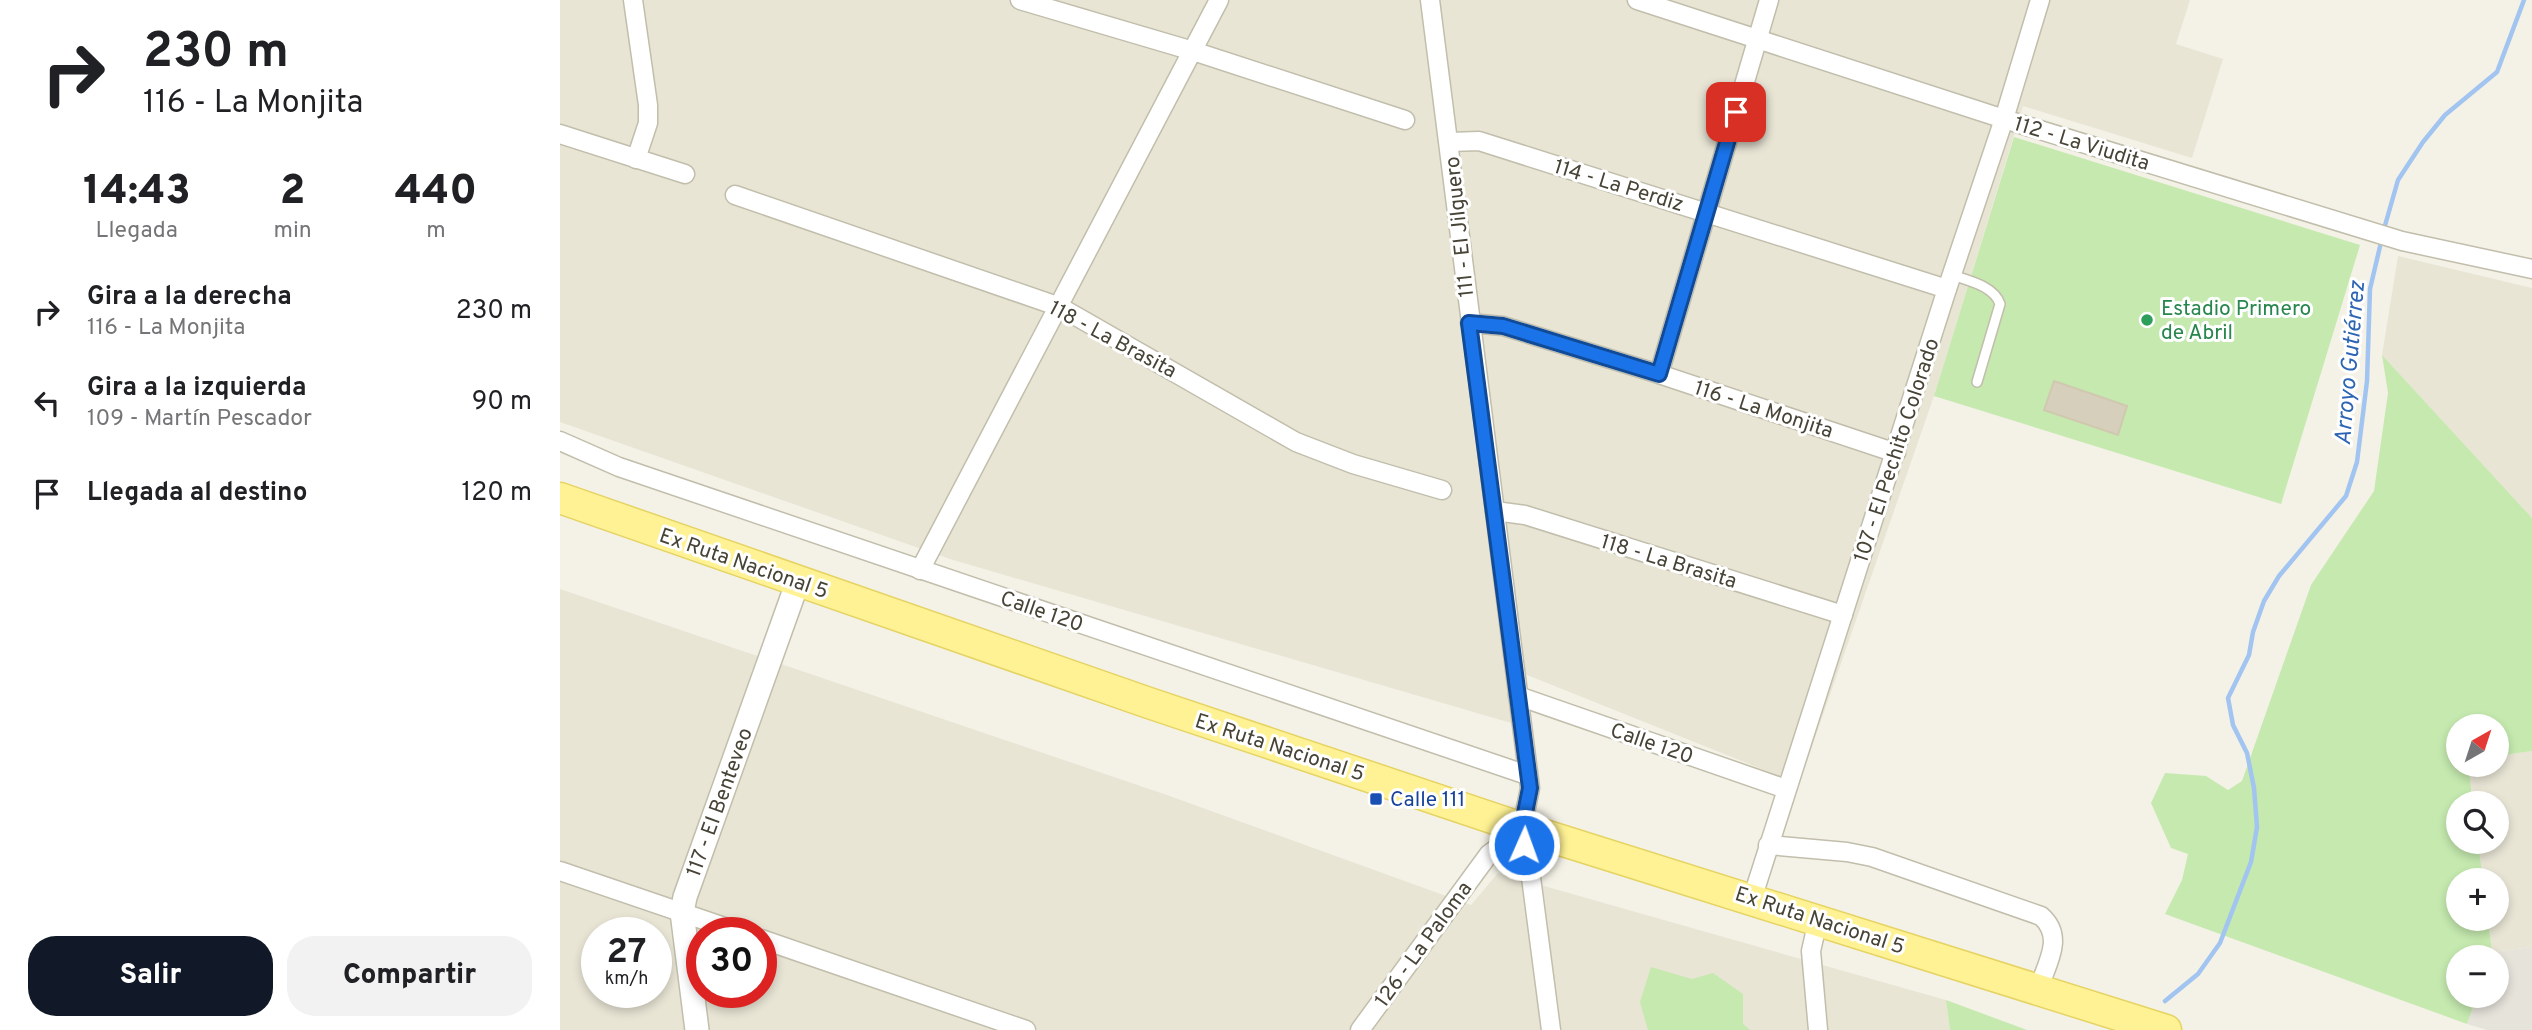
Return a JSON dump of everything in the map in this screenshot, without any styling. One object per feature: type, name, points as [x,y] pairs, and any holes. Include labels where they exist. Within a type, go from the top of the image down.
[{"type":"main road","name":"Ex Ruta Nacional 5","points":[[560,498],[1523,836],[1752,899],[2166,1030]]},
{"type":"street","points":[[633,0],[648,105],[648,123],[636,159]]},
{"type":"street","points":[[1020,0],[1193,51],[1405,120]]},
{"type":"street","points":[[920,570],[1219,0]]},
{"type":"street","name":"111 - El Jilguero","points":[[1430,0],[1530,788],[1523,836],[1530,862],[1551,1030]]},
{"type":"street","name":"112 - La Viudita","points":[[1637,0],[2004,119],[2402,241],[2532,269]]},
{"type":"street","points":[[1659,374],[1769,0]]},
{"type":"street","name":"107 - El Pechito Colorado","points":[[1752,899],[2040,0]]},
{"type":"street","points":[[560,134],[685,174]]},
{"type":"street","name":"114 - La Perdiz","points":[[1450,142],[1479,141],[1706,212],[1950,282]]},
{"type":"street","name":"118 - La Brasita","points":[[735,195],[1060,307],[1296,442],[1353,464],[1442,490]]},
{"type":"street","name":"116 - La Monjita","points":[[1469,323],[1503,326],[1659,374],[1896,453]]},
{"type":"street","name":"Calle 120","points":[[560,441],[619,467],[1527,775]]},
{"type":"street","name":"118 - La Brasita","points":[[1494,511],[1525,515],[1843,615]]},
{"type":"street","name":"117 - El Benteveo","points":[[696,1030],[682,912],[798,581]]},
{"type":"street","name":"Calle 120","points":[[1518,696],[1786,789]]},
{"type":"street","name":"126 - La Paloma","points":[[1360,1030],[1489,854],[1523,836]]},
{"type":"street","points":[[1769,845],[1847,852],[1872,858],[2041,916],[2052,928],[2055,937],[2038,990]]},
{"type":"street","points":[[560,871],[696,917]]},
{"type":"street","points":[[1818,920],[1811,951],[1818,1030]]},
{"type":"street","points":[[777,944],[1026,1030]]},
{"type":"lane","points":[[1950,282],[1991,290],[2000,304],[1977,382]]},
{"type":"shaded area","points":[[560,0],[2190,0],[2176,44],[2223,59],[2192,158],[2023,106],[1934,396],[1799,784],[1507,667],[1511,723],[950,559],[560,422]]},
{"type":"shaded area","points":[[2398,256],[2532,288],[2532,518],[2382,355]]},
{"type":"shaded area","points":[[560,589],[1167,795],[1471,905],[1498,873],[1946,1000],[1950,1030],[560,1030]]},
{"type":"shaded area","points":[[2532,751],[2532,947],[2509,950],[2509,945],[2491,945],[2489,931],[2509,931],[2509,868],[2481,868],[2480,854],[2509,854],[2509,791],[2471,791],[2470,777],[2510,777],[2510,754]]},
{"type":"shaded area","points":[[2532,947],[2532,1030],[2487,1030],[2467,1024],[2473,1008],[2509,1008],[2509,950]]},
{"type":"green space","name":"Estadio Primero de Abril","points":[[2014,137],[2360,245],[2281,504],[1934,396]]},
{"type":"green space","points":[[2382,355],[2532,518],[2532,751],[2510,754],[2510,714],[2446,714],[2446,777],[2470,777],[2471,791],[2446,791],[2446,854],[2480,854],[2481,868],[2446,868],[2446,931],[2489,931],[2491,945],[2446,945],[2446,1008],[2473,1008],[2467,1024],[2165,914],[2182,880],[2188,854],[2171,848],[2151,803],[2165,773],[2206,776],[2228,790],[2242,781],[2311,585],[2374,491],[2388,393]]},
{"type":"green space","points":[[1651,967],[1692,979],[1713,973],[1743,994],[1743,1024],[1750,1030],[1648,1030],[1640,1002]]},
{"type":"green space","points":[[1946,1000],[2027,1030],[1950,1030]]},
{"type":"building","points":[[2054,381],[2127,406],[2118,435],[2044,410]]},
{"type":"waterway","name":"Arroyo Gutiérrez","points":[[2384,229],[2398,180],[2423,142],[2445,115],[2497,72],[2524,0]]},
{"type":"waterway","name":"Arroyo Gutiérrez","points":[[2165,1001],[2198,974],[2220,943],[2251,862],[2257,827],[2254,788],[2247,753],[2233,725],[2228,698],[2249,655],[2253,632],[2264,601],[2279,576],[2346,496],[2357,462],[2367,381],[2370,289],[2382,238]]},
{"type":"place","name":"Estadio Primero de Abril","points":[[2147,320]]},
{"type":"place","name":"Calle 111","points":[[1376,799]]},
{"type":"route","points":[[1524,845],[1522,828],[1530,788],[1469,323],[1503,326],[1659,374],[1736,112]]}]
